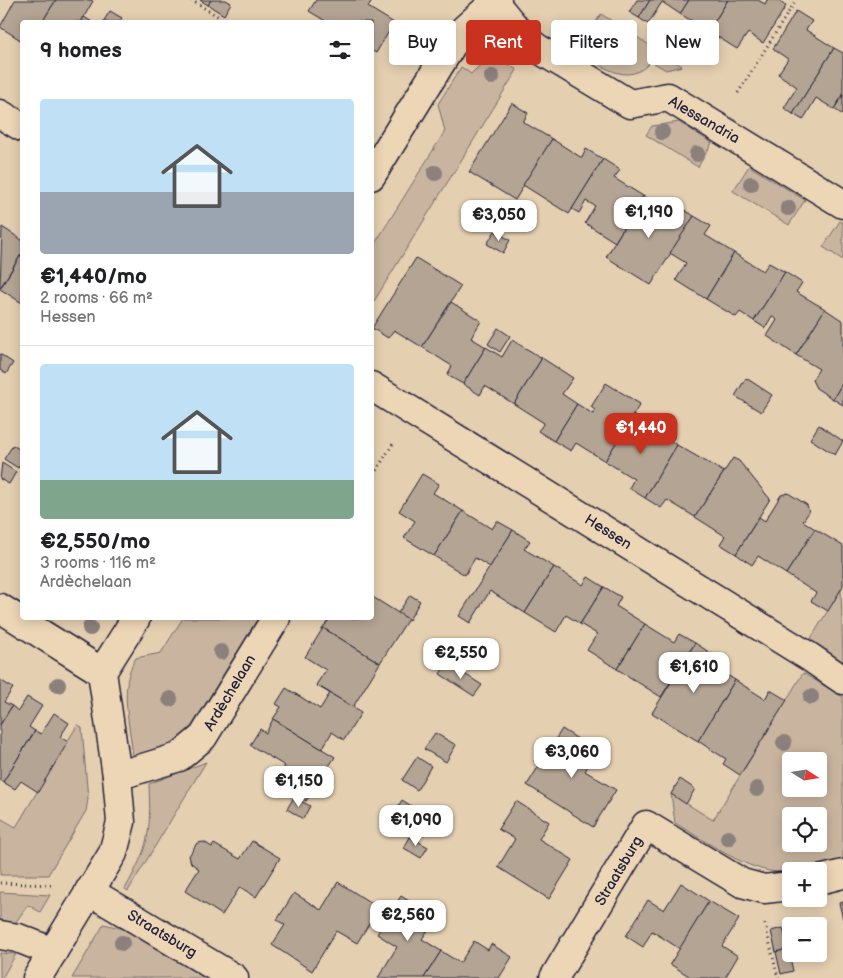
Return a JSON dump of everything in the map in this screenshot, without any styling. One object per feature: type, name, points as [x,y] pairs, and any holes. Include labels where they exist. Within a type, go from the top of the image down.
[{"type":"street","points":[[374,171],[458,35],[496,1]]},
{"type":"street","name":"Alessandria","points":[[496,1],[522,36],[537,48],[630,104],[668,96],[843,204]]},
{"type":"street","points":[[0,114],[20,127]]},
{"type":"street","name":"Hessen","points":[[374,388],[808,656],[843,680]]},
{"type":"street","points":[[0,608],[102,672]]},
{"type":"street","points":[[37,978],[113,853],[118,838],[121,822],[117,776],[102,672],[135,620]]},
{"type":"street","name":"Ardèchelaan","points":[[117,776],[179,756],[203,737],[275,620]]},
{"type":"street","name":"Straatsburg","points":[[554,978],[646,826],[742,883],[764,889],[782,887]]},
{"type":"street","points":[[827,878],[843,874]]},
{"type":"street","name":"Straatsburg","points":[[89,891],[234,978]]},
{"type":"street","points":[[0,935],[18,938],[53,952]]},
{"type":"path","points":[[191,0],[219,17]]},
{"type":"path","points":[[738,93],[796,0]]},
{"type":"path","points":[[374,474],[413,412]]},
{"type":"path","points":[[0,883],[58,885],[89,891]]},
{"type":"path","points":[[764,889],[761,908],[778,978]]},
{"type":"shaded area","points":[[601,14],[610,20],[597,20]]},
{"type":"shaded area","points":[[637,37],[647,44],[647,65],[642,69],[624,74],[600,65],[637,65]]},
{"type":"shaded area","points":[[481,65],[510,65],[517,70],[374,301],[374,245],[445,131],[438,104],[461,67],[471,74]]},
{"type":"shaded area","points":[[658,65],[682,66],[666,70]]},
{"type":"shaded area","points":[[679,122],[712,143],[698,167],[646,135],[652,126]]},
{"type":"shaded area","points":[[749,166],[805,200],[789,225],[733,191]]},
{"type":"shaded area","points":[[840,221],[843,223],[843,260],[823,247]]},
{"type":"shaded area","points":[[841,589],[843,662],[840,666],[828,658],[828,651],[810,640]]},
{"type":"shaded area","points":[[182,620],[257,620],[191,727],[175,743],[133,756],[126,693],[128,680],[136,658],[161,653]]},
{"type":"shaded area","points":[[803,673],[843,697],[843,859],[827,863],[782,862],[782,872],[755,867],[727,854],[675,823],[671,794],[713,820]]},
{"type":"shaded area","points":[[78,724],[82,728],[88,799],[86,811],[48,875],[0,875],[0,818],[16,827]]},
{"type":"shaded area","points":[[206,762],[128,891],[125,889],[144,850],[147,839],[149,828],[149,784]]},
{"type":"shaded area","points":[[0,892],[50,895],[40,912],[28,905],[15,923],[0,920]]},
{"type":"shaded area","points":[[104,924],[124,929],[205,978],[72,978]]},
{"type":"shaded area","points":[[0,953],[16,954],[2,978],[0,978]]},
{"type":"building","points":[[15,0],[56,0],[43,20],[20,20],[20,40],[0,27]]},
{"type":"building","points":[[56,0],[93,1],[82,20],[43,20]]},
{"type":"building","points":[[200,0],[211,0],[208,5]]},
{"type":"building","points":[[211,0],[226,0],[231,3],[224,15],[208,5]]},
{"type":"building","points":[[316,0],[372,0],[368,7],[389,20],[389,31],[376,53],[374,52],[374,20],[324,20],[309,11]]},
{"type":"building","points":[[637,0],[650,0],[639,18],[629,12]]},
{"type":"building","points":[[650,0],[689,0],[680,14],[662,2],[651,20],[647,20],[647,23],[639,18]]},
{"type":"building","points":[[689,0],[728,0],[716,20],[690,20],[680,14]]},
{"type":"building","points":[[728,0],[758,0],[765,4],[767,0],[777,0],[786,6],[763,43],[748,33],[737,49],[719,38],[719,20],[716,20]]},
{"type":"building","points":[[110,11],[122,18],[120,20],[104,20]]},
{"type":"building","points":[[796,11],[812,21],[806,30],[834,48],[793,114],[784,108],[797,87],[778,74],[788,59],[773,49]]},
{"type":"building","points":[[834,48],[843,53],[843,95],[834,109],[816,98],[803,120],[793,114]]},
{"type":"building","points":[[843,95],[843,115],[834,109]]},
{"type":"building","points":[[512,103],[528,113],[523,122],[552,139],[515,200],[469,172]]},
{"type":"building","points":[[552,139],[582,158],[586,149],[603,159],[569,214],[523,185]]},
{"type":"building","points":[[603,159],[620,170],[614,178],[643,196],[615,242],[585,223],[595,206],[586,201],[579,213],[572,209]]},
{"type":"building","points":[[643,196],[672,215],[678,206],[694,216],[651,285],[606,257]]},
{"type":"building","points":[[694,216],[711,226],[705,235],[734,253],[706,299],[676,280],[686,263],[670,253]]},
{"type":"building","points":[[2,227],[20,239],[20,256],[0,288]]},
{"type":"building","points":[[495,231],[510,240],[503,253],[487,244]]},
{"type":"building","points":[[734,253],[763,271],[769,263],[785,272],[754,321],[740,312],[736,317],[706,299]]},
{"type":"building","points":[[20,256],[20,302],[0,289]]},
{"type":"building","points":[[416,258],[461,286],[422,347],[394,330],[388,338],[374,329],[374,325]]},
{"type":"building","points":[[785,272],[802,283],[796,292],[825,309],[796,355],[767,336],[777,320],[772,316],[765,328],[754,321]]},
{"type":"building","points":[[451,302],[481,321],[471,338],[486,347],[463,384],[447,375],[452,366],[422,347]]},
{"type":"building","points":[[825,309],[843,321],[843,382],[833,399],[816,388],[812,380],[819,369],[796,355]]},
{"type":"building","points":[[498,328],[510,336],[500,352],[488,344]]},
{"type":"building","points":[[512,340],[542,358],[514,404],[485,386],[480,395],[463,384],[486,347],[502,357]]},
{"type":"building","points":[[0,354],[13,363],[6,374],[0,370]]},
{"type":"building","points":[[542,358],[573,378],[562,394],[577,404],[554,441],[538,431],[544,423],[514,404]]},
{"type":"building","points":[[746,378],[772,395],[761,412],[735,396]]},
{"type":"building","points":[[843,382],[843,405],[833,399]]},
{"type":"building","points":[[606,383],[640,404],[605,461],[576,443],[571,451],[554,441],[577,404],[593,414],[595,410],[591,407]]},
{"type":"building","points":[[633,415],[677,445],[645,498],[629,488],[634,479],[605,461]]},
{"type":"building","points":[[819,425],[843,441],[835,455],[810,439]]},
{"type":"building","points":[[13,445],[20,450],[20,465],[18,468],[4,459]]},
{"type":"building","points":[[677,445],[724,472],[695,517],[667,500],[661,508],[645,498]]},
{"type":"building","points":[[733,458],[739,461],[770,499],[736,554],[720,544],[725,536],[695,517]]},
{"type":"building","points":[[2,463],[16,472],[9,484],[0,479]]},
{"type":"building","points":[[422,474],[439,484],[433,493],[463,511],[434,556],[404,538],[415,521],[399,511]]},
{"type":"building","points":[[788,493],[807,505],[809,512],[803,521],[815,529],[786,574],[758,556],[752,565],[736,554],[759,517],[765,521],[781,495]]},
{"type":"building","points":[[463,511],[492,529],[497,521],[513,530],[490,567],[475,558],[465,575],[434,556]]},
{"type":"building","points":[[815,529],[843,546],[843,586],[828,611],[811,601],[816,593],[786,574]]},
{"type":"building","points":[[513,530],[530,541],[524,549],[554,567],[525,613],[490,591],[470,623],[459,616]]},
{"type":"building","points":[[554,567],[583,585],[588,577],[604,587],[580,624],[566,615],[556,632],[525,613]]},
{"type":"building","points":[[604,587],[621,597],[616,606],[645,624],[617,669],[587,650],[597,634],[580,624]]},
{"type":"building","points":[[410,595],[420,601],[409,620],[398,613]]},
{"type":"building","points":[[374,598],[408,619],[380,663],[323,628],[329,620],[374,620]]},
{"type":"building","points":[[645,624],[674,642],[679,634],[695,643],[661,697],[617,669]]},
{"type":"building","points":[[323,628],[380,663],[353,707],[316,685],[326,670],[305,657]]},
{"type":"building","points":[[695,643],[712,654],[707,662],[735,680],[698,741],[652,713]]},
{"type":"building","points":[[447,663],[482,685],[474,696],[440,674]]},
{"type":"building","points":[[0,680],[13,688],[4,702],[12,706],[0,725]]},
{"type":"building","points":[[735,680],[765,699],[770,690],[787,700],[740,775],[723,764],[726,759],[698,741]]},
{"type":"building","points":[[286,688],[320,709],[330,693],[361,713],[344,740],[332,732],[322,749],[273,719],[281,707],[276,704]]},
{"type":"building","points":[[27,697],[42,706],[29,727],[35,731],[3,782],[0,780],[0,725],[12,706],[18,711]]},
{"type":"building","points":[[54,713],[69,723],[60,737],[68,742],[38,792],[21,781],[15,789],[3,782],[35,731],[41,734]]},
{"type":"building","points":[[273,719],[335,757],[306,801],[275,782],[285,766],[250,745],[260,729],[266,733]]},
{"type":"building","points":[[562,729],[597,751],[585,771],[616,790],[593,827],[527,785]]},
{"type":"building","points":[[435,733],[456,745],[446,762],[424,749]]},
{"type":"building","points":[[417,757],[431,766],[417,790],[402,780]]},
{"type":"building","points":[[680,779],[695,789],[686,804],[671,794]]},
{"type":"building","points":[[294,797],[310,806],[303,819],[287,809]]},
{"type":"building","points":[[402,800],[416,809],[404,830],[389,821]]},
{"type":"building","points":[[516,801],[549,822],[539,839],[573,860],[549,899],[498,867],[515,839],[498,829]]},
{"type":"building","points":[[410,837],[428,847],[421,858],[404,848]]},
{"type":"building","points":[[252,841],[280,858],[256,897],[240,887],[222,915],[185,891],[199,869],[191,863],[189,856],[197,843],[204,842],[212,847],[214,844],[240,859]]},
{"type":"building","points":[[338,882],[379,908],[357,943],[336,931],[312,971],[272,945],[285,925],[277,920],[294,893],[321,910]]},
{"type":"building","points":[[681,883],[709,901],[680,949],[652,931],[643,947],[626,936],[648,900],[664,910]]},
{"type":"building","points":[[401,896],[436,918],[422,939],[441,951],[424,978],[378,978],[397,947],[377,934]]},
{"type":"building","points":[[709,901],[739,919],[722,946],[738,956],[725,978],[692,978],[670,964]]},
{"type":"building","points":[[843,902],[843,919],[839,903]]},
{"type":"building","points":[[782,928],[782,950],[776,952],[771,931]]},
{"type":"building","points":[[474,941],[488,950],[491,944],[512,957],[499,978],[424,978],[441,951],[460,963]]},
{"type":"building","points":[[782,950],[782,962],[791,962],[793,971],[781,974],[776,952]]}]
